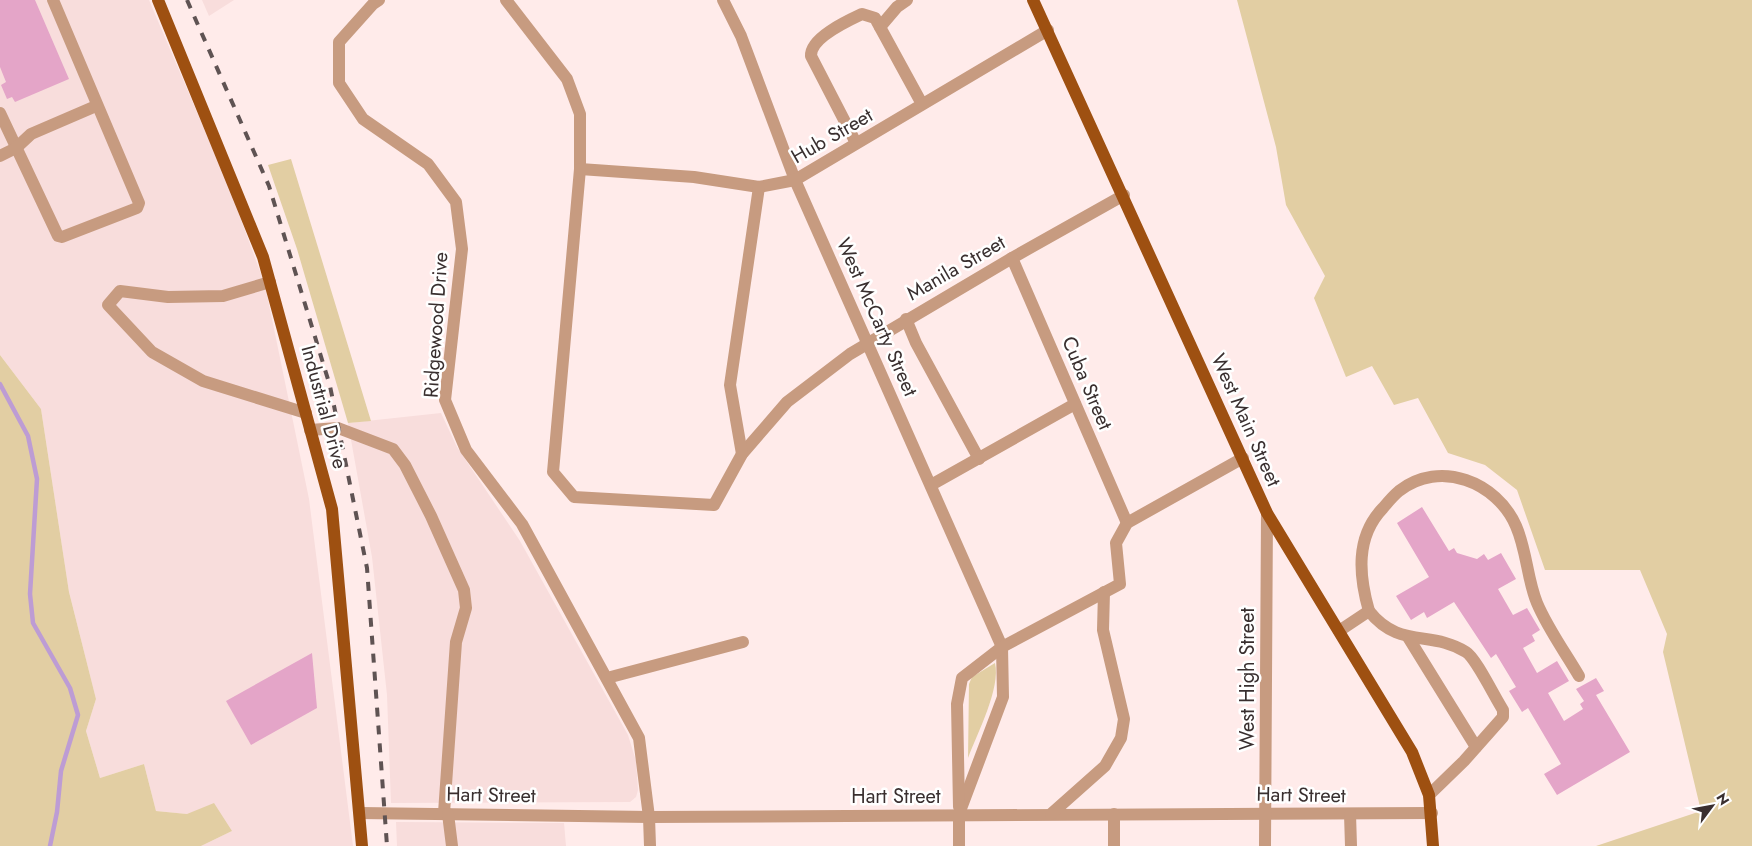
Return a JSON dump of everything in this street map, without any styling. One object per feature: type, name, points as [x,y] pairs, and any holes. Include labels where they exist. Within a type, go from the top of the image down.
[{"type":"main road","name":"Industrial Drive","points":[[158,0],[263,257],[332,509],[362,846]]},
{"type":"main road","name":"West Main Street","points":[[1034,0],[1267,513],[1412,752],[1429,795],[1432,813],[1433,846]]},
{"type":"street","name":"Ridgewood Drive","points":[[379,0],[373,4],[339,42],[339,83],[363,119],[428,164],[456,202],[462,249],[445,400],[466,450],[522,524],[639,738],[649,817],[650,846]]},
{"type":"street","points":[[506,0],[567,79],[580,114],[580,169]]},
{"type":"street","name":"West McCarty Street","points":[[723,0],[741,36],[795,180],[1002,647],[1003,697],[959,814]]},
{"type":"street","points":[[880,27],[897,7],[907,0]]},
{"type":"street","points":[[0,113],[58,236],[62,237],[137,208],[139,203],[96,106],[54,1]]},
{"type":"street","points":[[856,144],[811,56],[811,50],[818,41],[862,14],[875,18],[922,104]]},
{"type":"street","name":"Hub Street","points":[[580,169],[694,178],[759,187],[795,180],[1048,30]]},
{"type":"street","points":[[0,156],[16,148],[31,134],[96,106]]},
{"type":"street","name":"Manila Street","points":[[580,169],[553,472],[574,498],[714,505],[742,454],[787,402],[867,342],[1124,195]]},
{"type":"street","points":[[742,454],[730,385],[759,187]]},
{"type":"street","name":"Cuba Street","points":[[1012,258],[1127,523]]},
{"type":"street","points":[[270,282],[223,296],[168,297],[120,291],[108,305],[152,352],[203,381],[306,413]]},
{"type":"street","points":[[906,319],[916,343],[979,459]]},
{"type":"street","points":[[931,486],[1075,404]]},
{"type":"street","points":[[310,430],[338,428],[393,449],[405,466],[431,516],[464,590],[466,608],[456,642],[446,814],[452,846]]},
{"type":"street","points":[[1002,647],[1120,584],[1116,543],[1127,523],[1243,458]]},
{"type":"street","points":[[1429,795],[1476,748],[1504,714],[1472,659],[1464,651],[1444,643],[1396,634],[1379,624],[1369,612],[1360,571],[1362,549],[1380,511],[1399,491],[1427,478],[1462,478],[1491,492],[1502,504],[1515,525],[1526,552],[1536,601],[1578,676]]},
{"type":"street","name":"West High Street","points":[[1265,846],[1267,513]]},
{"type":"street","points":[[1051,814],[1105,766],[1121,738],[1124,720],[1103,630],[1104,592]]},
{"type":"street","points":[[1338,631],[1369,612]]},
{"type":"street","points":[[1408,637],[1476,748]]},
{"type":"street","points":[[607,678],[743,642]]},
{"type":"street","name":"West McCarty Street","points":[[959,846],[957,704],[962,678],[1002,647]]},
{"type":"street","name":"Hart Street","points":[[360,813],[649,817],[1432,813]]},
{"type":"street","points":[[1114,814],[1114,846]]},
{"type":"street","points":[[1350,814],[1351,846]]},
{"type":"shaded area","points":[[0,0],[149,0],[229,187],[265,285],[309,499],[353,846],[201,846],[232,831],[187,814],[156,811],[144,764],[100,778],[86,731],[96,699],[69,592],[41,409],[0,355]]},
{"type":"shaded area","points":[[202,0],[234,0],[209,16]]},
{"type":"shaded area","points":[[1237,0],[1752,0],[1752,846],[1596,846],[1701,811],[1663,652],[1667,634],[1640,570],[1545,570],[1517,490],[1485,465],[1448,453],[1418,398],[1394,405],[1372,366],[1346,377],[1314,298],[1325,276],[1286,205],[1276,147]]},
{"type":"shaded area","points":[[291,159],[371,421],[348,423],[297,249],[268,165]]},
{"type":"shaded area","points":[[0,355],[41,409],[69,592],[96,699],[86,731],[100,778],[144,764],[156,811],[187,814],[214,803],[232,831],[201,846],[0,846]]},
{"type":"shaded area","points":[[441,413],[457,447],[520,541],[628,735],[636,761],[638,790],[636,797],[630,802],[391,803],[387,695],[372,557],[348,423]]},
{"type":"shaded area","points":[[995,663],[995,685],[968,758],[969,684],[972,677]]},
{"type":"shaded area","points":[[396,822],[564,823],[566,846],[397,846]]},
{"type":"building","points":[[0,0],[35,0],[69,79],[15,102],[12,97],[7,99],[1,85],[6,82],[0,67]]},
{"type":"building","points":[[1422,507],[1449,551],[1454,548],[1457,553],[1477,559],[1484,554],[1488,560],[1501,553],[1516,579],[1498,589],[1513,615],[1527,608],[1540,630],[1532,635],[1535,641],[1523,648],[1537,673],[1557,661],[1569,681],[1548,693],[1564,721],[1583,709],[1580,704],[1584,701],[1576,689],[1596,678],[1604,691],[1596,695],[1630,752],[1557,795],[1544,774],[1561,764],[1528,708],[1522,712],[1509,691],[1516,687],[1496,654],[1491,658],[1454,602],[1427,618],[1424,612],[1411,620],[1396,596],[1429,577],[1397,523]]},
{"type":"building","points":[[312,653],[317,708],[251,745],[226,701]]},
{"type":"waterway","points":[[0,384],[28,436],[37,479],[30,594],[33,623],[70,688],[78,715],[61,771],[57,812],[50,846]]},
{"type":"railway","points":[[187,0],[269,186],[330,386],[367,568],[387,846]]}]
